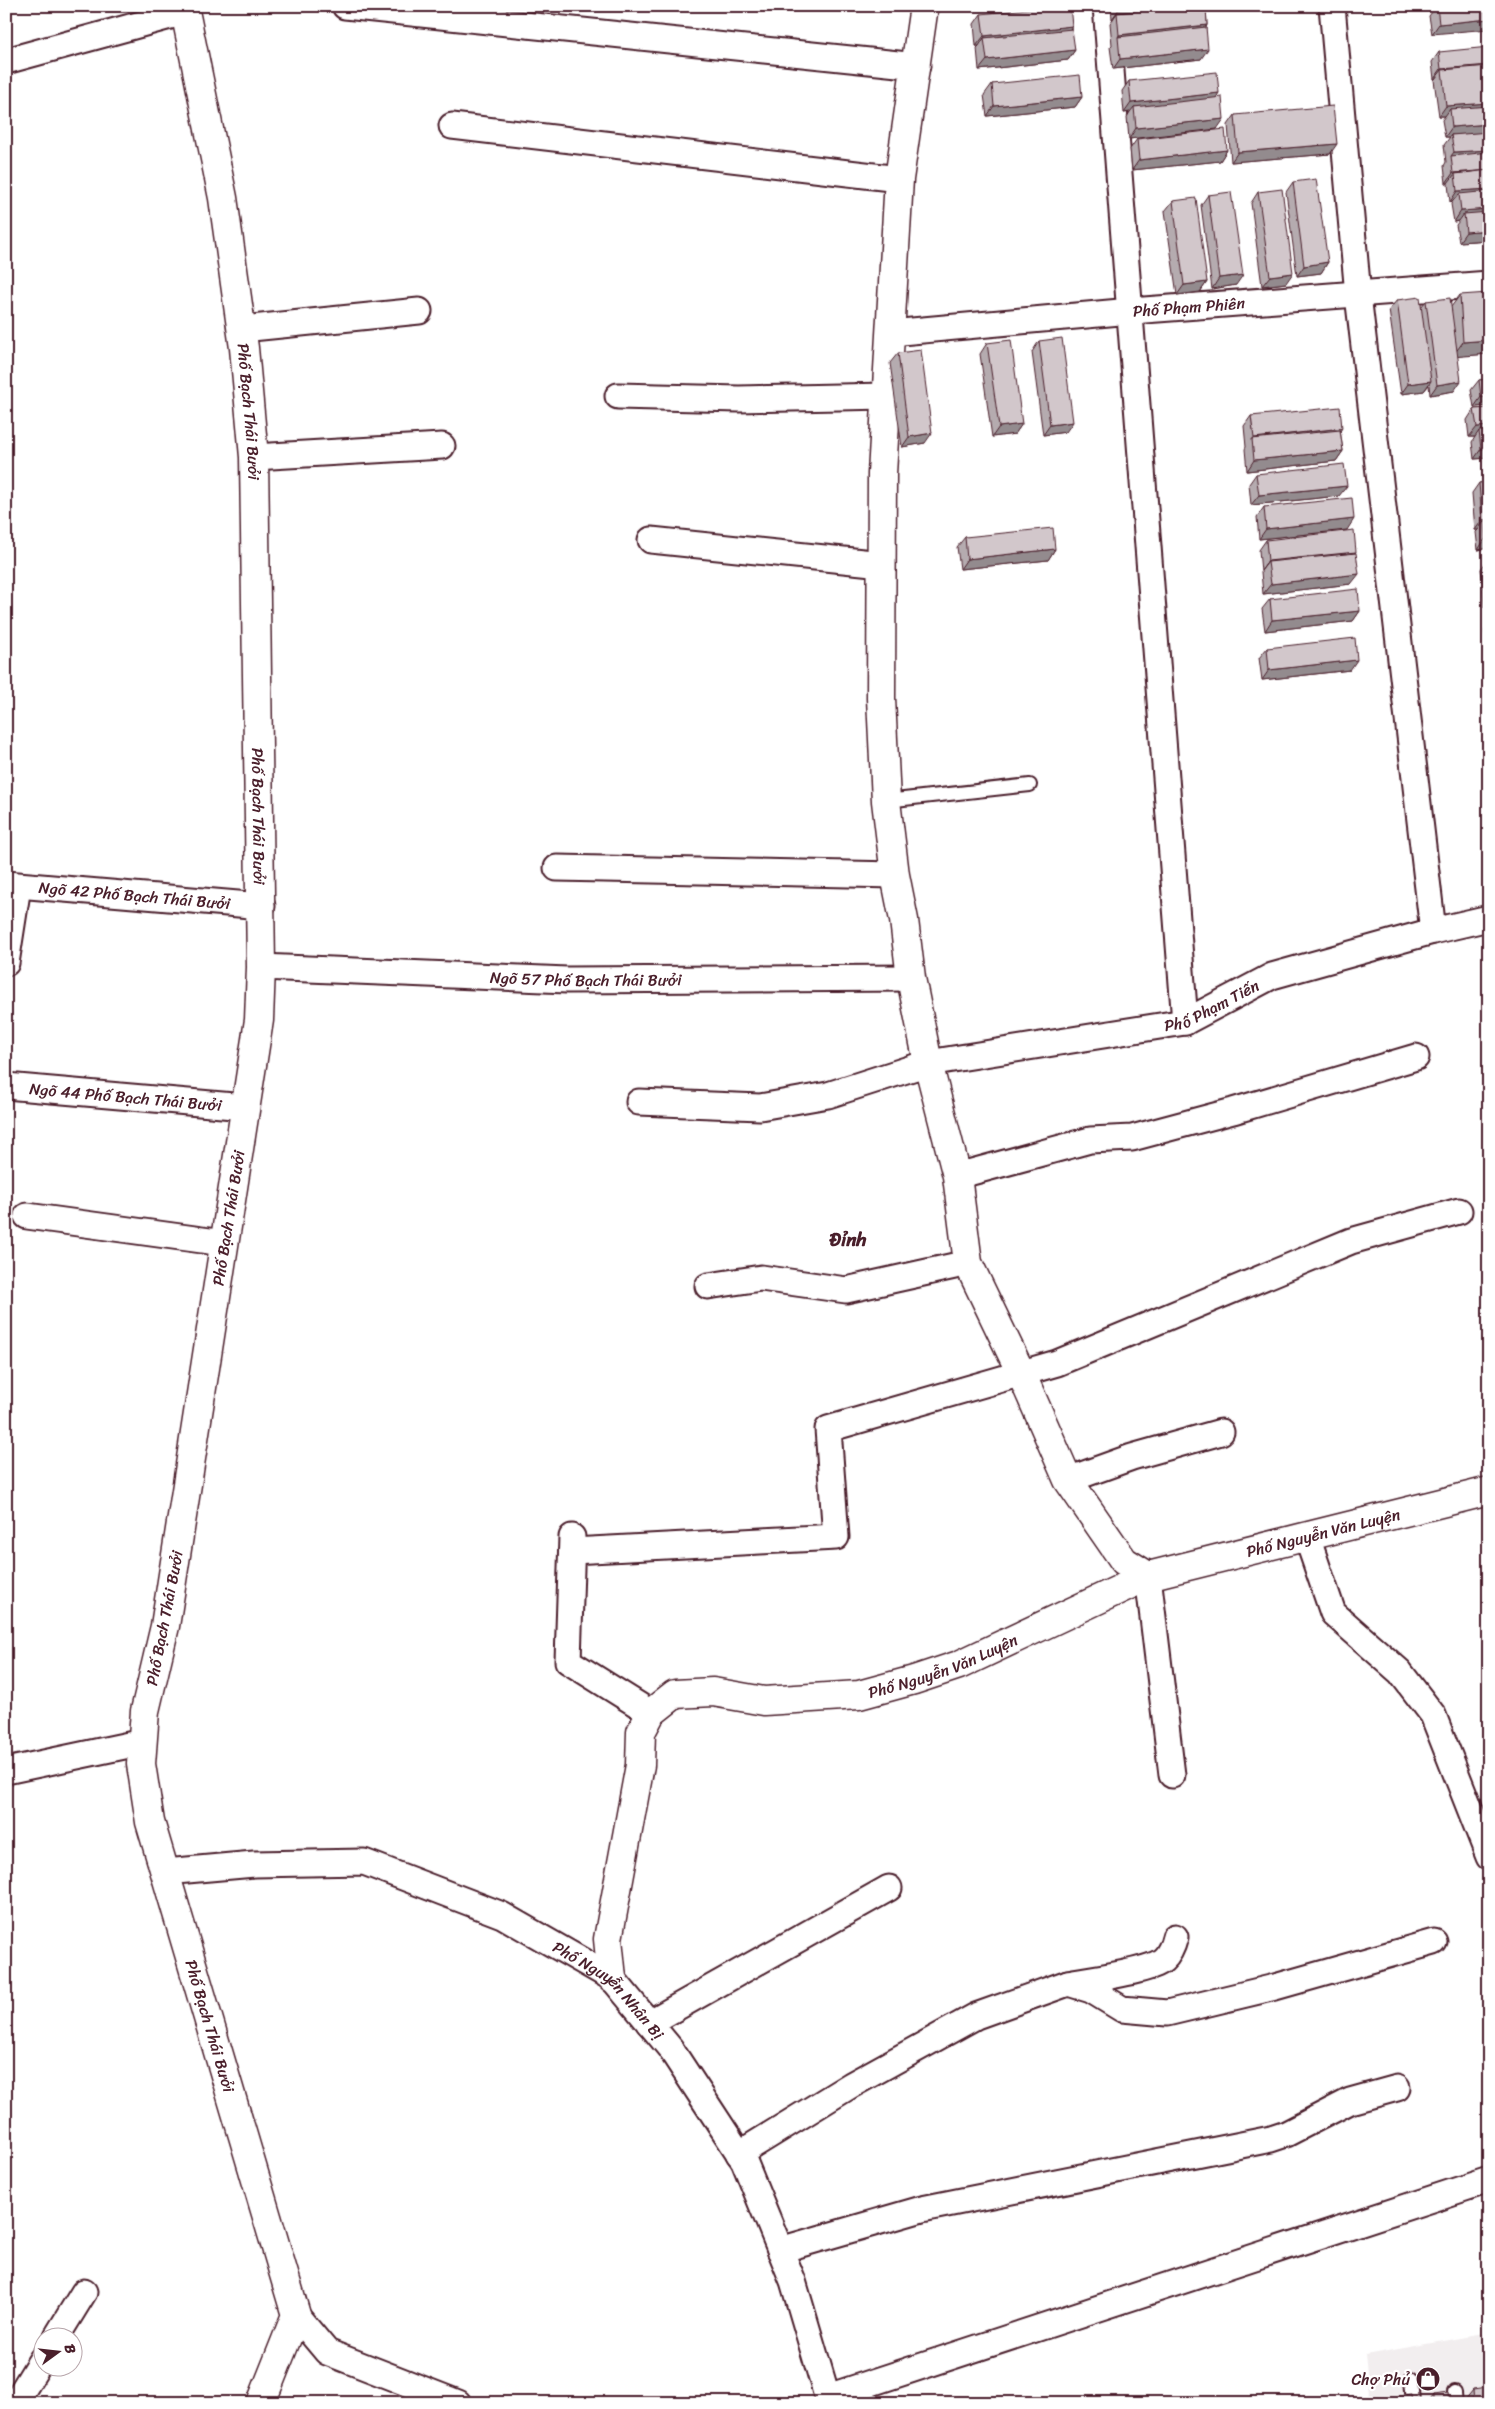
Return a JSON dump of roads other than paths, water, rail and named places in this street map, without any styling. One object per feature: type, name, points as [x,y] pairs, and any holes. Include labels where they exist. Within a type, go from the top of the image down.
[{"type":"street","points":[[345,6],[917,66]]},
{"type":"street","points":[[924,6],[917,66],[899,179],[882,474],[881,698],[886,801],[895,875],[904,920],[911,978],[928,1063],[958,1176],[968,1263],[1021,1373],[1068,1480],[1124,1561],[1148,1576],[1172,1775]]},
{"type":"street","points":[[1106,6],[1185,1022]]},
{"type":"street","points":[[1332,6],[1358,295],[1433,931]]},
{"type":"street","points":[[6,61],[184,9]]},
{"type":"street","name":"Phố Bạch Thái Bưởi","points":[[184,9],[223,198],[242,329],[254,457],[262,906],[261,967],[259,1020],[165,1626],[145,1711],[141,1764],[150,1822],[296,2314]]},
{"type":"street","points":[[452,126],[899,179]]},
{"type":"street","name":"Phố Phạm Phiên","points":[[890,333],[1131,311],[1489,284]]},
{"type":"street","points":[[242,329],[419,311]]},
{"type":"street","points":[[618,396],[739,399],[887,396]]},
{"type":"street","points":[[254,457],[442,446]]},
{"type":"street","points":[[651,540],[882,564]]},
{"type":"street","points":[[557,868],[895,875]]},
{"type":"street","points":[[6,963],[12,885]]},
{"type":"street","name":"Ngõ 42 Phố Bạch Thái Bưởi","points":[[12,885],[262,906]]},
{"type":"street","name":"Phố Phạm Tiến","points":[[639,1102],[760,1107],[828,1095],[928,1063],[1185,1022],[1272,976],[1433,931],[1489,918]]},
{"type":"street","name":"Ngõ 57 Phố Bạch Thái Bưởi","points":[[261,967],[567,980],[911,978]]},
{"type":"street","points":[[958,1176],[1090,1140],[1141,1136],[1233,1111],[1416,1056]]},
{"type":"street","name":"Ngõ 44 Phố Bạch Thái Bưởi","points":[[6,1086],[245,1107]]},
{"type":"street","points":[[652,1713],[568,1661],[572,1544],[836,1537],[828,1429],[1057,1363],[1351,1241],[1459,1211]]},
{"type":"street","points":[[27,1216],[224,1243]]},
{"type":"street","points":[[708,1286],[761,1278],[846,1290],[968,1263]]},
{"type":"street","points":[[1068,1480],[1132,1458],[1221,1432]]},
{"type":"street","name":"Phố Nguyễn Văn Luyện","points":[[612,1978],[608,1939],[640,1765],[641,1732],[652,1713],[675,1694],[713,1692],[764,1701],[859,1695],[959,1665],[1148,1576],[1489,1491]]},
{"type":"street","points":[[1307,1537],[1333,1613],[1400,1672],[1433,1715],[1489,1856]]},
{"type":"street","points":[[6,1771],[143,1742]]},
{"type":"street","name":"Phố Nguyễn Nhân Bị","points":[[165,1872],[254,1864],[364,1862],[502,1915],[612,1978],[670,2048],[739,2154],[793,2282],[829,2400]]},
{"type":"street","points":[[649,2023],[889,1888]]},
{"type":"street","points":[[739,2154],[852,2086],[976,2016],[1068,1983],[1122,1973],[1162,1961],[1171,1950],[1175,1936]]},
{"type":"street","points":[[1068,1983],[1091,1990],[1122,2009],[1167,2013],[1275,1987],[1434,1942]]},
{"type":"street","points":[[780,2250],[922,2209],[1271,2139],[1286,2134],[1350,2101],[1397,2088]]},
{"type":"street","points":[[829,2400],[1489,2180]]},
{"type":"street","points":[[62,2326],[84,2292]]},
{"type":"street","points":[[261,2403],[296,2314],[327,2352],[458,2403]]},
{"type":"street","points":[[15,2403],[32,2375]]},
{"type":"lane","points":[[886,801],[1030,785]]},
{"type":"lane","points":[[1411,2379],[1413,2403]]},
{"type":"place","name":"Chợ Phủ","points":[[1428,2379]]},
{"type":"district","name":"Đỉnh","points":[[848,1239]]}]
